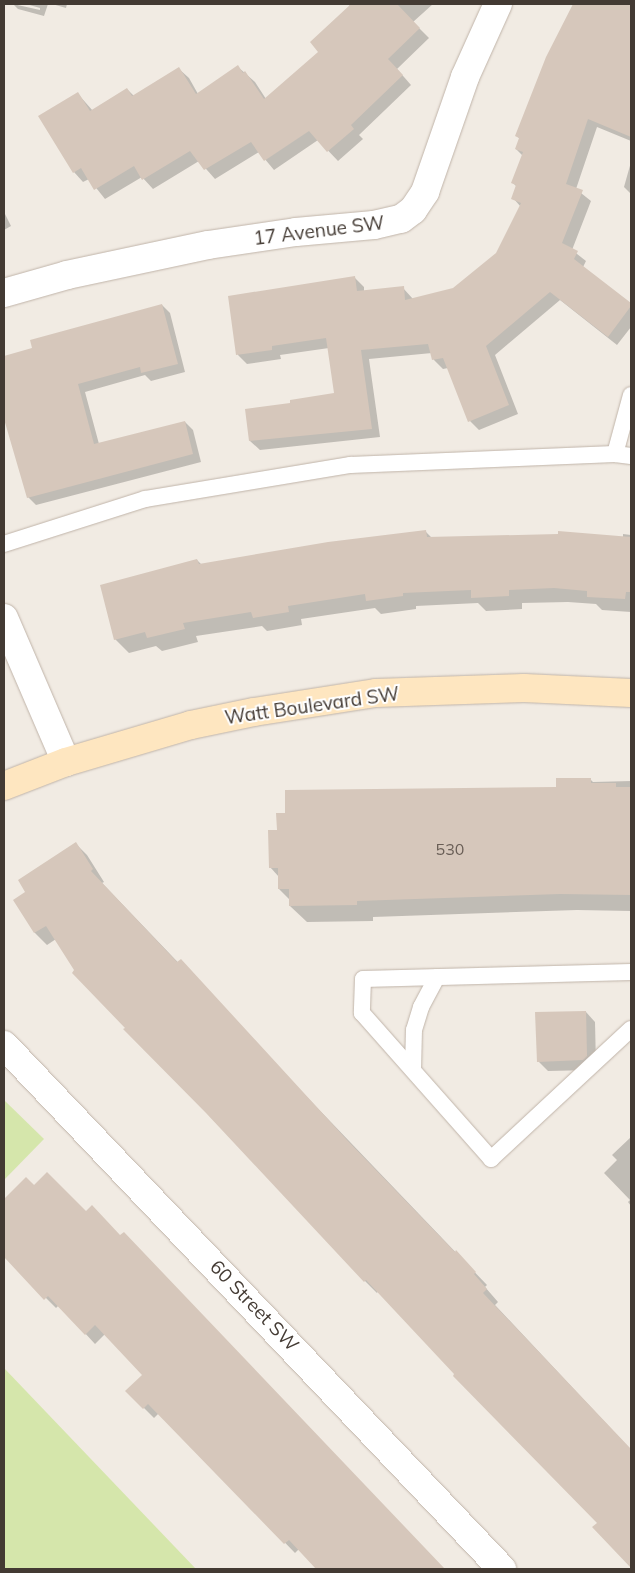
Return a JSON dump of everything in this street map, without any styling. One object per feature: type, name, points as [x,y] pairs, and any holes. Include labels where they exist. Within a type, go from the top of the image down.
[{"type":"street","name":"17 Avenue SW","points":[[4,293],[67,275],[208,245],[296,232],[374,225],[402,219],[413,210],[425,192],[465,77],[498,4]]},
{"type":"street","points":[[4,618],[66,762]]},
{"type":"street","name":"Watt Boulevard SW","points":[[4,786],[66,762],[191,725],[254,712],[376,693],[524,688],[631,692]]},
{"type":"street","name":"60 Street SW","points":[[4,1045],[502,1569]]},
{"type":"lane","points":[[4,544],[145,499],[350,465],[623,455],[631,395]]},
{"type":"lane","points":[[631,972],[363,979],[362,1013],[491,1159],[631,1029]]},
{"type":"lane","points":[[413,1070],[414,1030],[421,1007],[437,978]]},
{"type":"green space","points":[[4,1100],[44,1139],[4,1180]]},
{"type":"green space","points":[[4,1368],[196,1569],[4,1569]]},
{"type":"building","points":[[351,4],[397,4],[420,28],[388,59],[403,75],[351,125],[354,129],[327,152],[309,131],[264,161],[251,142],[204,170],[190,151],[142,180],[134,166],[94,190],[81,168],[73,173],[38,116],[78,92],[90,111],[127,88],[132,96],[179,67],[196,94],[238,65],[243,73],[245,71],[264,99],[318,52],[310,42]]},
{"type":"building","points":[[573,4],[631,4],[631,137],[588,119],[566,184],[583,190],[562,243],[578,251],[574,259],[631,303],[631,306],[608,337],[550,292],[486,346],[509,405],[468,422],[443,358],[432,360],[428,344],[361,350],[372,429],[249,441],[245,409],[290,403],[290,400],[334,393],[326,338],[272,346],[272,350],[236,355],[228,296],[355,276],[357,291],[404,286],[405,300],[453,288],[496,253],[521,203],[511,199],[516,185],[511,183],[523,152],[515,149],[519,138],[515,136],[546,57]]},
{"type":"building","points":[[162,304],[178,364],[141,373],[140,367],[78,384],[94,444],[185,421],[193,454],[27,498],[4,419],[4,356],[32,348],[30,340]]},
{"type":"building","points":[[426,530],[427,537],[558,534],[558,531],[631,537],[631,592],[626,592],[625,599],[587,597],[587,591],[554,588],[509,590],[509,596],[471,598],[471,590],[403,593],[403,596],[366,601],[365,594],[288,606],[289,612],[253,618],[251,612],[183,623],[185,629],[147,638],[145,632],[114,640],[100,585],[197,559],[199,564],[328,542]]},
{"type":"building","points":[[556,778],[591,778],[591,783],[616,783],[616,787],[631,787],[631,895],[560,894],[357,901],[357,905],[289,906],[289,889],[278,889],[278,868],[269,868],[268,830],[277,830],[276,813],[285,813],[285,790],[556,787]]},
{"type":"building","points":[[76,842],[93,869],[91,871],[177,962],[181,959],[347,1140],[455,1252],[456,1250],[476,1272],[474,1274],[487,1289],[483,1293],[631,1449],[631,1568],[592,1527],[597,1523],[453,1376],[454,1374],[366,1280],[364,1282],[206,1113],[123,1029],[125,1028],[72,973],[74,970],[46,926],[34,933],[13,900],[25,892],[18,880]]},
{"type":"building","points":[[586,1011],[587,1056],[583,1060],[537,1062],[535,1012]]},
{"type":"building","points":[[47,1172],[86,1211],[92,1205],[120,1235],[124,1232],[445,1569],[316,1569],[289,1540],[284,1544],[148,1404],[143,1409],[125,1391],[142,1375],[95,1325],[85,1335],[48,1296],[44,1300],[4,1257],[4,1199],[26,1177],[34,1185]]}]
